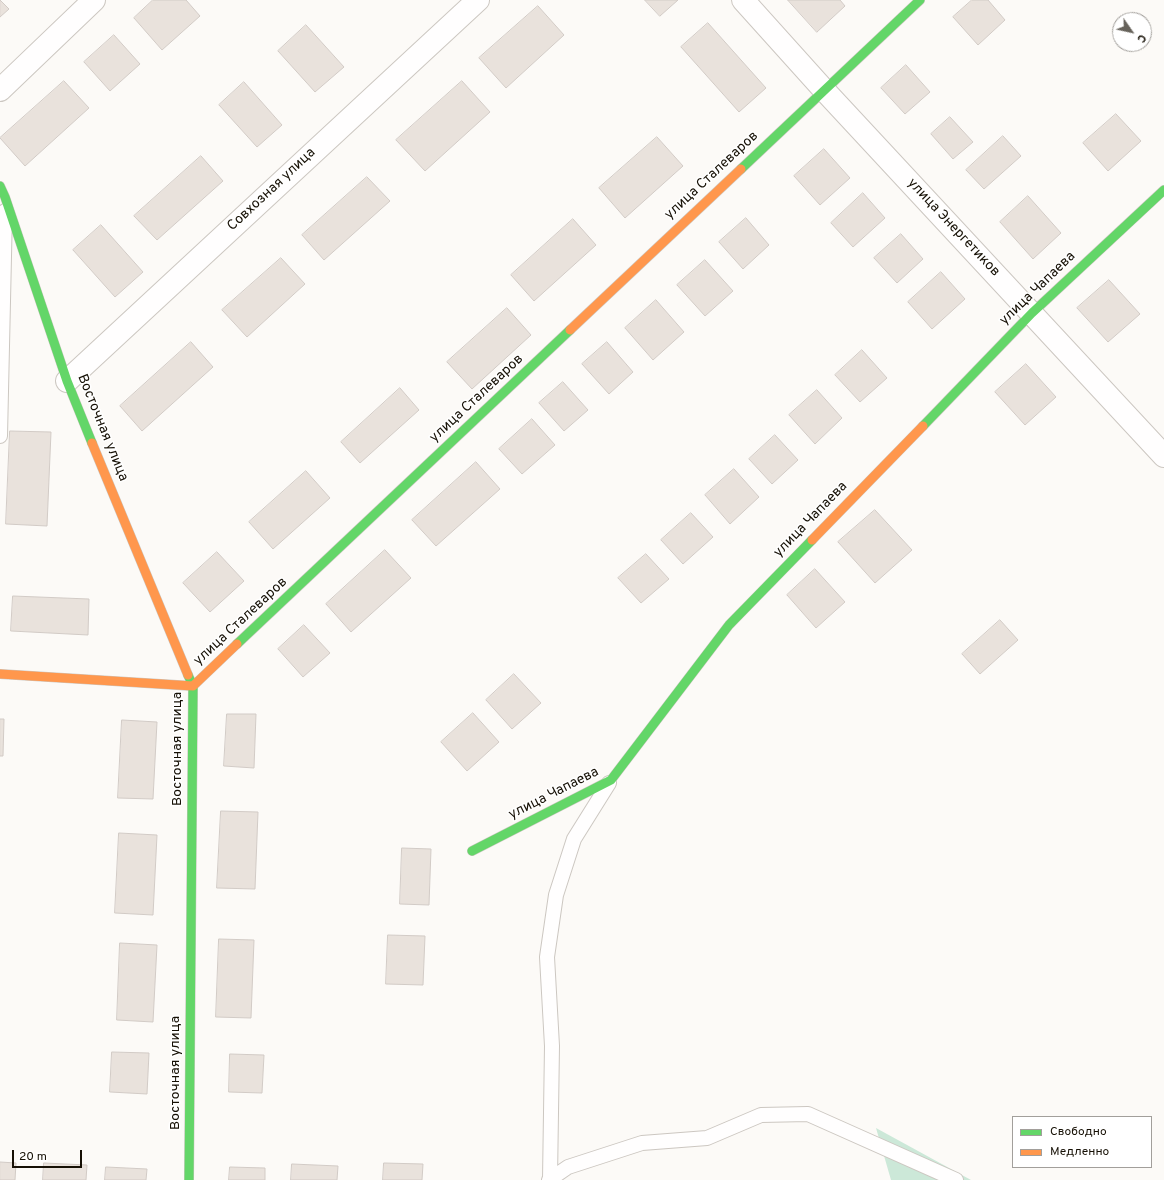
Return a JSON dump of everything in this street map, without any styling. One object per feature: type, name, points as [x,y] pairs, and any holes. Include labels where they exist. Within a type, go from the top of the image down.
[{"type":"street","points":[[0,90],[94,0]]},
{"type":"street","name":"Совхозная улица","points":[[67,381],[478,0]]},
{"type":"street","name":"улица Энергетиков","points":[[742,0],[1164,456]]},
{"type":"street","name":"улица Сталеваров","points":[[0,674],[193,686],[920,0]]},
{"type":"street","name":"улица Чапаева","points":[[472,851],[611,780],[729,625],[1032,313],[1164,190]]},
{"type":"street","name":"Восточная улица","points":[[2,192],[67,381],[193,686],[190,1180]]},
{"type":"lane","points":[[0,436],[2,192]]},
{"type":"lane","points":[[550,1180],[552,1046],[547,957],[556,895],[574,840],[611,780]]},
{"type":"lane","points":[[550,1180],[568,1166],[642,1143],[707,1138],[761,1115],[808,1114],[956,1180]]},
{"type":"green space","points":[[876,1128],[971,1180],[891,1180]]},
{"type":"building","points":[[0,0],[9,9],[0,17]]},
{"type":"building","points":[[153,0],[186,0],[200,16],[162,50],[134,18]]},
{"type":"building","points":[[645,0],[678,0],[660,16]]},
{"type":"building","points":[[788,0],[840,0],[845,6],[817,32]]},
{"type":"building","points":[[972,0],[988,0],[1005,20],[978,45],[953,17]]},
{"type":"building","points":[[538,6],[564,35],[506,88],[479,58]]},
{"type":"building","points":[[708,23],[766,88],[739,112],[681,47]]},
{"type":"building","points":[[306,25],[344,67],[315,92],[278,51]]},
{"type":"building","points":[[114,35],[140,64],[110,91],[84,62]]},
{"type":"building","points":[[906,65],[930,92],[905,114],[881,88]]},
{"type":"building","points":[[64,81],[89,108],[25,166],[0,138]]},
{"type":"building","points":[[462,81],[490,112],[425,171],[396,140]]},
{"type":"building","points":[[244,82],[282,125],[257,147],[219,105]]},
{"type":"building","points":[[1116,114],[1141,141],[1108,171],[1083,143]]},
{"type":"building","points":[[950,117],[973,142],[953,159],[931,134]]},
{"type":"building","points":[[1003,136],[1021,156],[984,189],[966,170]]},
{"type":"building","points":[[657,137],[683,166],[625,218],[599,188]]},
{"type":"building","points":[[824,149],[850,178],[820,205],[794,176]]},
{"type":"building","points":[[201,156],[223,181],[157,240],[134,216]]},
{"type":"building","points":[[367,177],[390,201],[324,260],[302,235]]},
{"type":"building","points":[[863,193],[885,218],[853,247],[831,223]]},
{"type":"building","points":[[1028,196],[1061,233],[1033,259],[1000,222]]},
{"type":"building","points":[[746,218],[769,245],[743,269],[719,242]]},
{"type":"building","points":[[573,219],[596,245],[534,301],[511,275]]},
{"type":"building","points":[[101,225],[143,272],[115,297],[73,250]]},
{"type":"building","points":[[901,234],[923,259],[897,283],[874,258]]},
{"type":"building","points":[[281,258],[305,284],[247,337],[222,310]]},
{"type":"building","points":[[705,260],[733,291],[705,316],[677,285]]},
{"type":"building","points":[[941,272],[965,299],[932,329],[908,302]]},
{"type":"building","points":[[1109,280],[1140,314],[1108,342],[1077,308]]},
{"type":"building","points":[[656,300],[684,332],[653,360],[625,328]]},
{"type":"building","points":[[507,308],[531,335],[472,389],[447,362]]},
{"type":"building","points":[[191,342],[213,367],[142,431],[120,406]]},
{"type":"building","points":[[607,342],[633,372],[609,394],[582,364]]},
{"type":"building","points":[[862,350],[887,378],[860,402],[835,375]]},
{"type":"building","points":[[1026,364],[1056,397],[1025,425],[995,392]]},
{"type":"building","points":[[563,382],[588,410],[564,431],[539,403]]},
{"type":"building","points":[[400,388],[419,410],[360,463],[341,442]]},
{"type":"building","points":[[817,390],[842,418],[815,444],[789,415]]},
{"type":"building","points":[[532,419],[555,445],[522,474],[499,449]]},
{"type":"building","points":[[10,431],[51,432],[47,526],[6,524]]},
{"type":"building","points":[[775,435],[798,460],[772,484],[749,459]]},
{"type":"building","points":[[476,462],[500,489],[436,546],[412,520]]},
{"type":"building","points":[[734,469],[759,497],[730,524],[705,495]]},
{"type":"building","points":[[306,471],[330,498],[273,549],[249,522]]},
{"type":"building","points":[[875,510],[912,550],[875,583],[838,542]]},
{"type":"building","points":[[691,513],[713,537],[683,564],[661,540]]},
{"type":"building","points":[[385,550],[411,578],[351,632],[326,604]]},
{"type":"building","points":[[217,552],[244,581],[210,612],[183,583]]},
{"type":"building","points":[[646,554],[669,579],[641,603],[618,578]]},
{"type":"building","points":[[815,569],[845,602],[816,628],[787,595]]},
{"type":"building","points":[[13,596],[89,599],[88,635],[11,631]]},
{"type":"building","points":[[1000,620],[1018,640],[980,674],[962,654]]},
{"type":"building","points":[[304,625],[330,653],[303,677],[278,649]]},
{"type":"building","points":[[514,674],[541,703],[512,729],[486,700]]},
{"type":"building","points":[[473,713],[499,742],[467,771],[441,742]]},
{"type":"building","points":[[227,714],[256,714],[254,768],[224,766]]},
{"type":"building","points":[[0,719],[4,719],[3,756],[0,756]]},
{"type":"building","points":[[122,720],[157,722],[153,799],[118,798]]},
{"type":"building","points":[[221,811],[258,812],[255,889],[217,888]]},
{"type":"building","points":[[119,833],[157,835],[153,915],[115,913]]},
{"type":"building","points":[[402,848],[431,849],[429,905],[400,904]]},
{"type":"building","points":[[388,935],[425,936],[423,985],[386,984]]},
{"type":"building","points":[[219,939],[254,940],[251,1018],[216,1017]]},
{"type":"building","points":[[120,943],[157,945],[153,1022],[117,1020]]},
{"type":"building","points":[[112,1052],[149,1053],[147,1094],[110,1092]]},
{"type":"building","points":[[230,1054],[264,1055],[262,1093],[229,1092]]},
{"type":"building","points":[[0,1162],[16,1163],[15,1180],[0,1180]]},
{"type":"building","points":[[44,1163],[87,1165],[86,1180],[43,1180]]},
{"type":"building","points":[[384,1163],[423,1164],[422,1180],[383,1180]]},
{"type":"building","points":[[292,1164],[338,1166],[337,1180],[291,1180]]},
{"type":"building","points":[[106,1167],[147,1169],[146,1180],[105,1180]]},
{"type":"building","points":[[230,1167],[265,1168],[265,1180],[229,1180]]},
{"type":"traffic: fast","points":[[741,169],[920,0]]},
{"type":"traffic: fast","points":[[0,186],[67,381],[92,443]]},
{"type":"traffic: fast","points":[[923,426],[1032,313],[1164,190]]},
{"type":"traffic: fast","points":[[237,644],[570,330]]},
{"type":"traffic: fast","points":[[472,851],[611,780],[729,625],[812,540]]},
{"type":"traffic: fast","points":[[188,675],[193,686],[189,1180]]},
{"type":"traffic: slow","points":[[570,330],[741,169]]},
{"type":"traffic: slow","points":[[812,540],[923,426]]},
{"type":"traffic: slow","points":[[92,443],[188,675]]},
{"type":"traffic: slow","points":[[0,674],[193,686],[237,644]]}]
